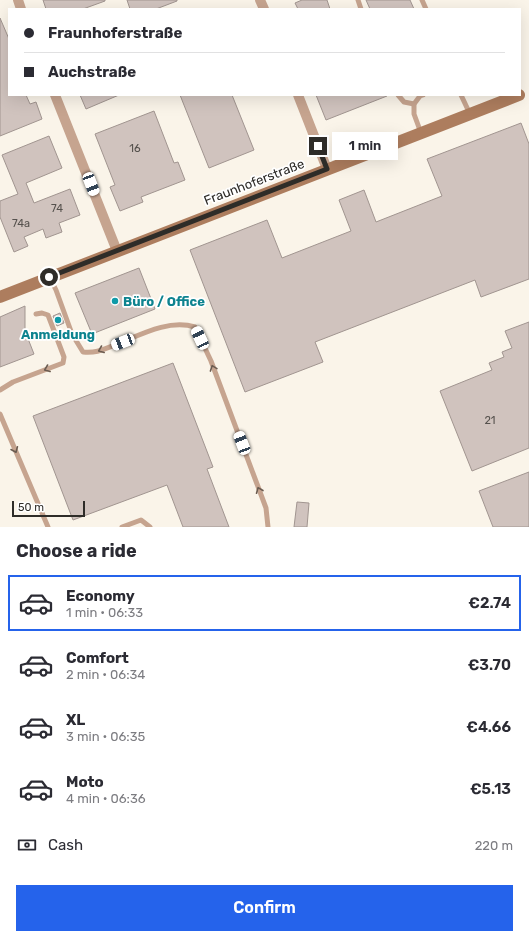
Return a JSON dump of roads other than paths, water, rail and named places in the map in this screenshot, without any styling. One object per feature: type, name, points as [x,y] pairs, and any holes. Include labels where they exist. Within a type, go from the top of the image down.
[{"type":"street","points":[[56,96],[117,251]]},
{"type":"street","points":[[298,96],[327,169]]},
{"type":"street","name":"Fraunhoferstraße","points":[[0,296],[517,96]]},
{"type":"lane","points":[[399,96],[404,102],[414,104]]},
{"type":"lane","points":[[420,96],[414,104],[414,114],[421,133]]},
{"type":"lane","points":[[461,96],[470,114]]},
{"type":"lane","points":[[49,277],[56,290],[72,334],[83,352],[94,353],[158,328],[185,324],[195,327],[211,361],[266,508],[269,527]]},
{"type":"lane","points":[[0,390],[13,382],[63,363],[64,357],[48,315],[42,313],[36,314]]},
{"type":"lane","points":[[0,414],[48,527]]},
{"type":"lane","points":[[122,527],[141,520],[150,527]]},
{"type":"place","name":"Büro / Office","points":[[115,301]]},
{"type":"place","name":"Anmeldung","points":[[58,320]]}]
